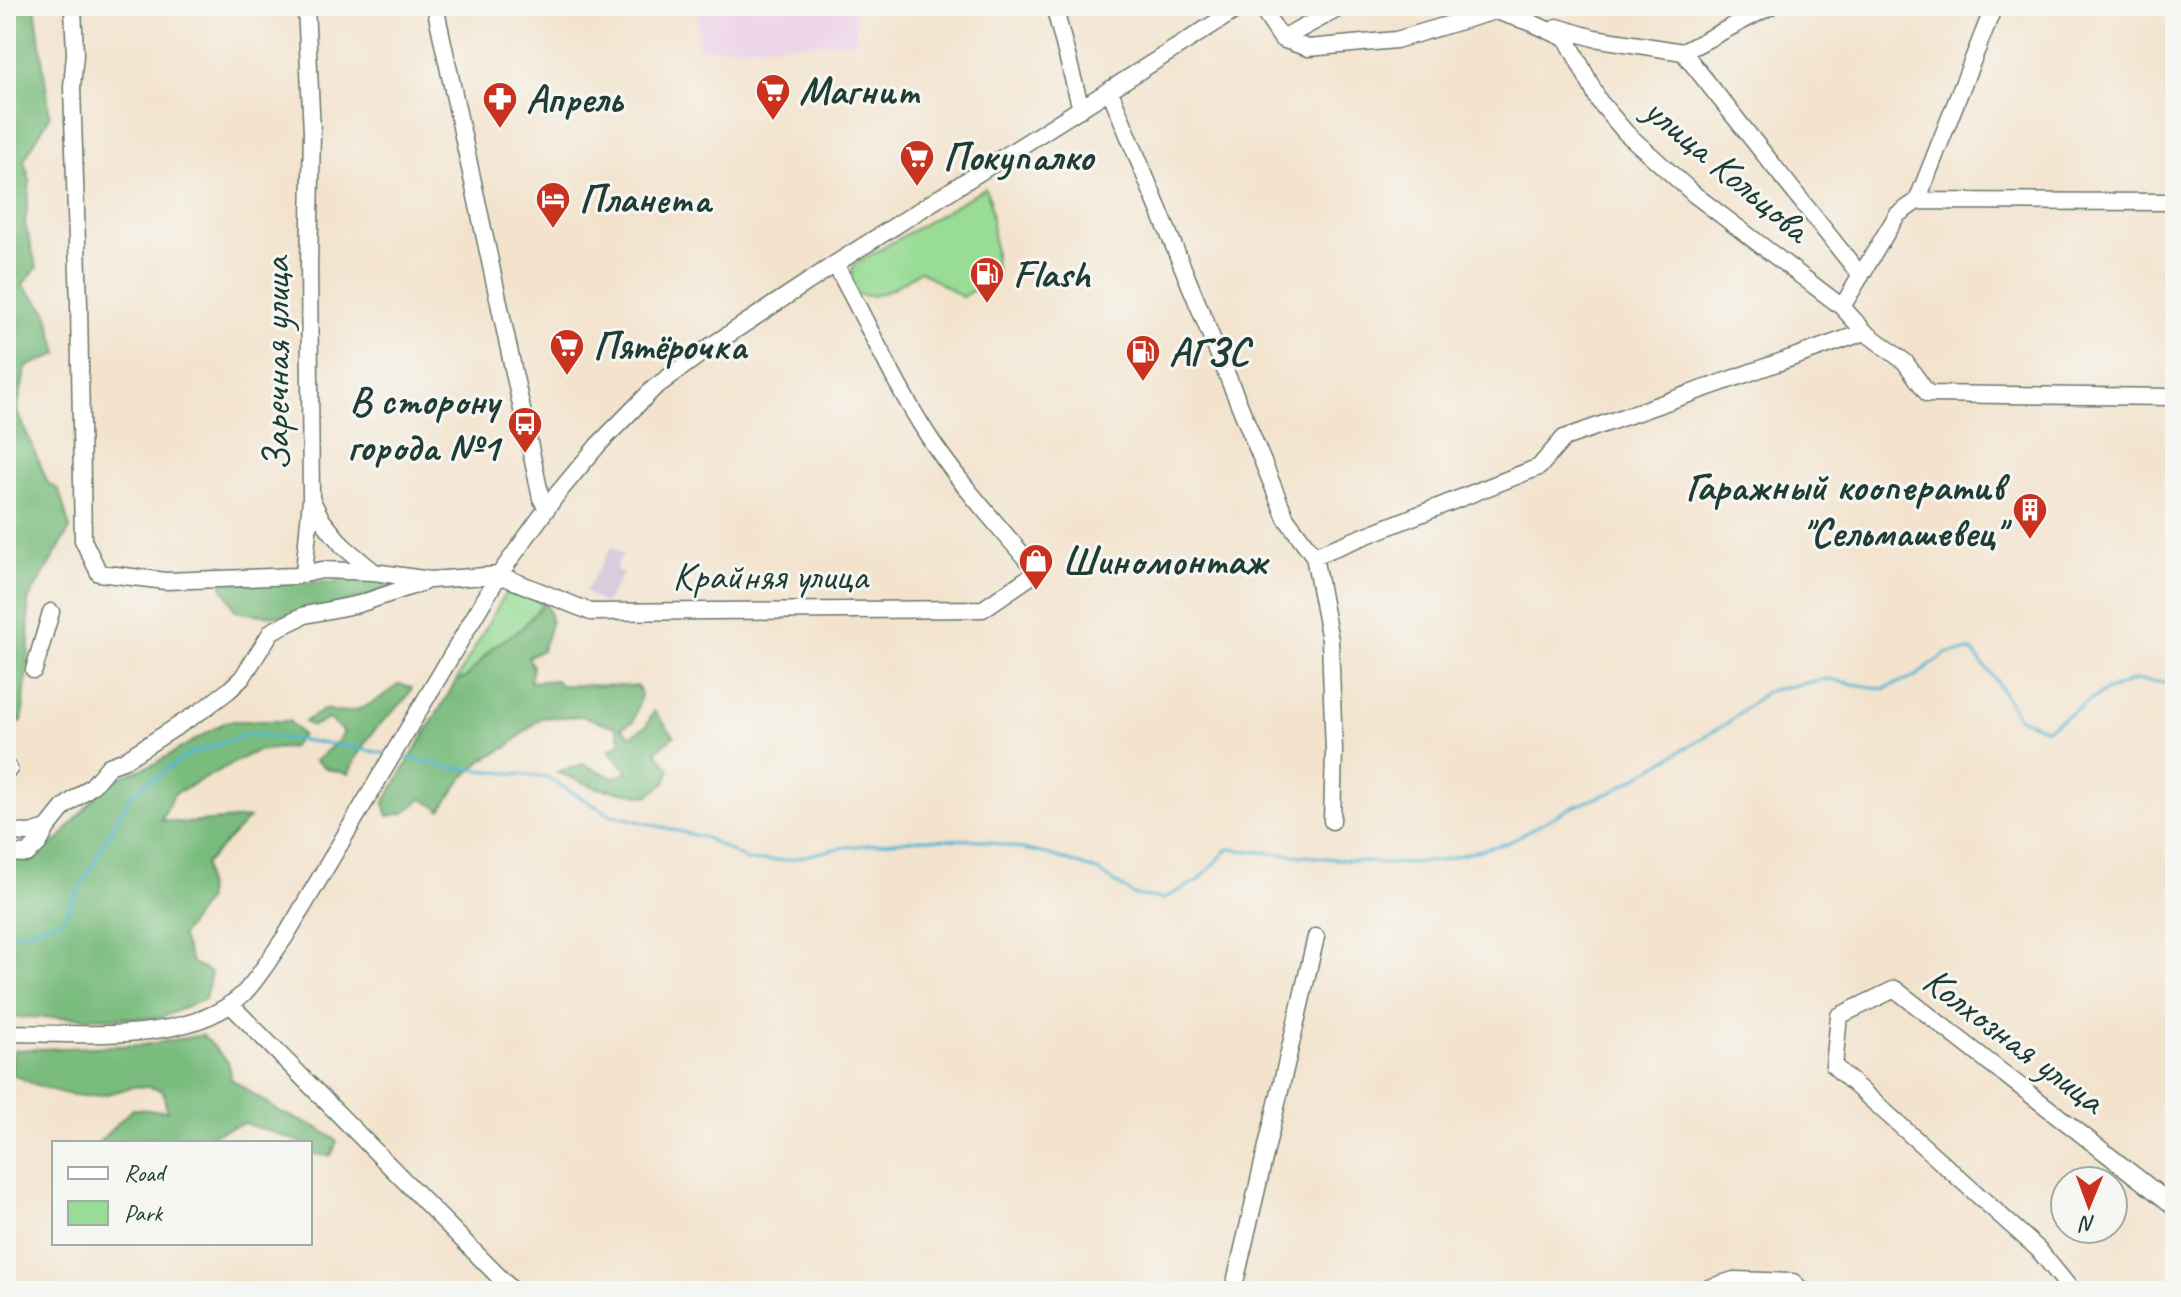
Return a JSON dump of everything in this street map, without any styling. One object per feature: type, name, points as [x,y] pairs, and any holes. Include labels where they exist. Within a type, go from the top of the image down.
[{"type":"street","points":[[73,6],[83,540],[99,573],[166,581],[237,580],[322,570],[374,572],[430,580],[499,575]]},
{"type":"street","name":"Заречная улица","points":[[306,6],[312,133],[309,264],[311,499],[340,543],[374,572]]},
{"type":"street","points":[[435,6],[541,498],[546,507]]},
{"type":"street","points":[[1054,6],[1081,109]]},
{"type":"street","points":[[6,1033],[148,1031],[178,1026],[208,1017],[244,993],[285,937],[499,575],[546,507],[598,445],[654,388],[711,346],[835,264],[1242,6]]},
{"type":"street","points":[[1260,6],[1282,39],[1343,6]]},
{"type":"street","points":[[1532,23],[1594,38],[1683,52],[1771,6]]},
{"type":"street","points":[[1842,307],[1897,215],[1917,201],[1994,6]]},
{"type":"street","name":"улица Кольцова","points":[[1282,39],[1308,48],[1396,40],[1495,11],[1532,23],[1567,39],[1599,101],[1626,133],[1695,195],[1842,307],[1865,332],[1905,362],[1928,394],[2175,397]]},
{"type":"street","points":[[1683,52],[1861,276]]},
{"type":"street","points":[[1110,91],[1286,518],[1314,556],[1330,640],[1334,752],[1332,821]]},
{"type":"street","points":[[1917,201],[2175,202]]},
{"type":"street","name":"Крайняя улица","points":[[499,575],[591,612],[983,609],[1037,572],[963,487],[930,439],[904,398],[835,264]]},
{"type":"street","points":[[1314,556],[1539,467],[1564,438],[1865,332]]},
{"type":"street","points":[[304,573],[311,499]]},
{"type":"street","points":[[6,853],[27,854],[39,843],[64,807],[93,785],[109,766],[123,761],[228,691],[242,678],[272,631],[305,615],[359,604],[430,580]]},
{"type":"street","points":[[34,670],[51,612]]},
{"type":"street","points":[[6,832],[30,833],[47,828]]},
{"type":"street","points":[[1233,1291],[1316,937]]},
{"type":"street","name":"Колхозная улица","points":[[2072,1291],[2038,1249],[1834,1066],[1839,1016],[1895,989],[2175,1207]]},
{"type":"street","points":[[230,1004],[513,1291]]},
{"type":"street","points":[[1699,1291],[1734,1280],[1793,1282],[1803,1291]]},
{"type":"shaded area","points":[[697,6],[855,6],[857,41],[699,49]]},
{"type":"shaded area","points":[[611,547],[623,554],[615,568],[623,574],[605,604],[585,592]]},
{"type":"green space","points":[[6,6],[35,6],[50,116],[24,160],[30,181],[25,224],[37,268],[22,285],[47,311],[58,354],[26,367],[17,411],[48,483],[59,490],[70,529],[28,600],[29,648],[22,722],[6,727]]},
{"type":"green space","points":[[985,188],[990,200],[997,276],[962,297],[920,271],[882,293],[858,294],[852,280],[854,265]]},
{"type":"green space","points":[[347,577],[389,579],[402,585],[319,610],[277,615],[235,610],[221,583],[334,582]]},
{"type":"green space","points":[[518,589],[544,603],[521,629],[493,647],[466,678],[456,681],[506,592]]},
{"type":"green space","points":[[544,603],[550,614],[550,626],[542,650],[528,657],[533,667],[530,682],[556,680],[560,685],[638,686],[641,695],[633,722],[621,727],[631,736],[646,726],[654,711],[674,736],[656,751],[670,769],[665,783],[647,796],[597,788],[557,772],[583,764],[614,778],[628,772],[609,750],[621,742],[616,727],[581,716],[541,718],[462,779],[441,810],[422,799],[404,813],[388,816],[384,803],[456,681],[466,678],[493,647],[521,629]]},
{"type":"green space","points":[[399,684],[412,688],[368,739],[349,774],[328,769],[315,761],[344,732],[329,719],[312,726],[304,722],[325,709],[346,712],[365,707]]},
{"type":"green space","points":[[227,721],[289,721],[302,735],[292,747],[256,751],[174,794],[161,820],[186,823],[249,818],[205,864],[207,900],[181,936],[192,963],[211,973],[205,999],[160,1018],[6,1017],[6,854],[24,861],[58,840],[108,782],[154,764]]},
{"type":"green space","points":[[202,1035],[228,1062],[231,1079],[280,1112],[318,1128],[337,1141],[331,1156],[315,1154],[312,1141],[297,1141],[244,1123],[194,1141],[149,1138],[143,1141],[100,1141],[132,1109],[167,1111],[163,1091],[132,1087],[102,1095],[79,1096],[31,1083],[11,1073],[14,1050],[144,1045]]},
{"type":"waterway","points":[[399,756],[448,767],[546,777],[609,814],[706,838],[749,861],[788,860],[839,848],[920,839],[980,840],[1051,855],[1098,871],[1134,895],[1163,899],[1199,880],[1228,849],[1389,864],[1438,861],[1507,843],[1568,809],[1612,792],[1726,724],[1767,691],[1825,679],[1883,689],[1916,676],[1947,653],[1972,651],[1995,679],[2019,718],[2046,729],[2103,692],[2134,680],[2175,683]]},
{"type":"waterway","points":[[6,937],[63,919],[131,794],[188,755],[248,734],[388,754]]},
{"type":"place","name":"Магнит","points":[[773,122]]},
{"type":"place","name":"Апрель","points":[[500,130]]},
{"type":"place","name":"Покупалко","points":[[917,188]]},
{"type":"place","name":"Планета","points":[[553,230]]},
{"type":"place","name":"Flash","points":[[987,305]]},
{"type":"place","name":"Пятёрочка","points":[[567,377]]},
{"type":"place","name":"АГЗС","points":[[1143,383]]},
{"type":"place","name":"В сторону города №1","points":[[525,455]]},
{"type":"place","name":"Гаражный кооператив \"Сельмашевец\"","points":[[2030,541]]},
{"type":"place","name":"Шиномонтаж","points":[[1036,592]]}]
